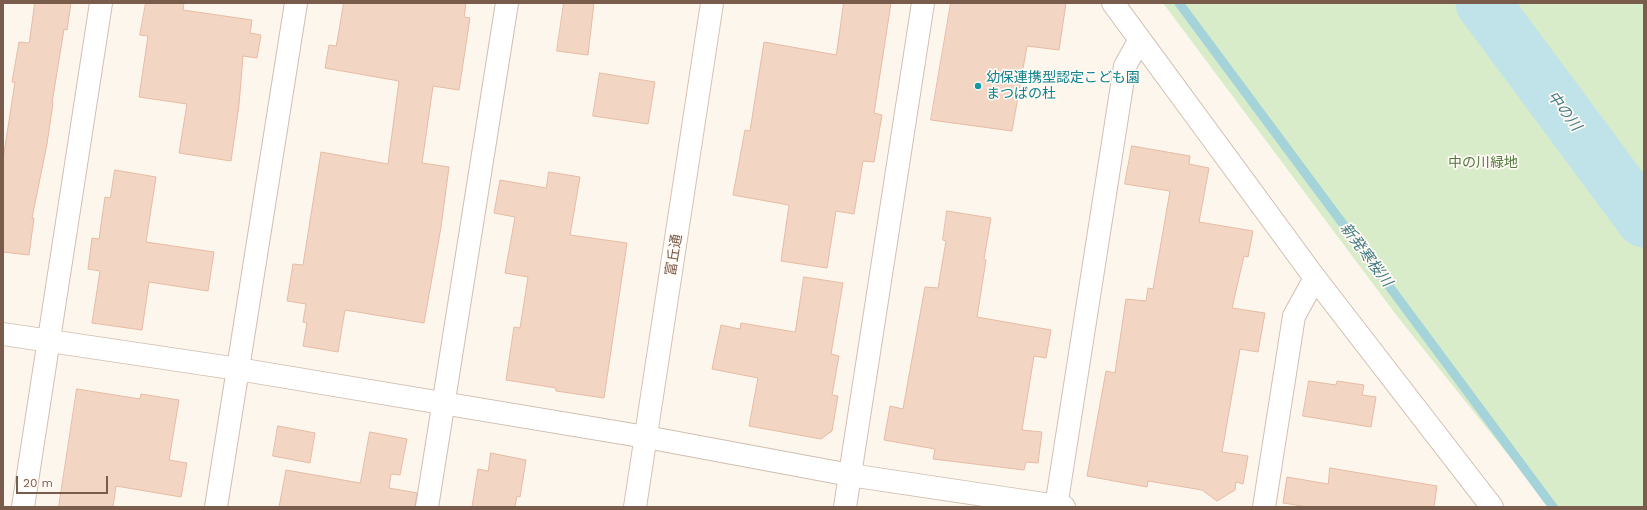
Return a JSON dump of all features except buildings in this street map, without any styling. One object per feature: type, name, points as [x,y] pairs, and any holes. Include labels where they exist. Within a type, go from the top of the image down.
[{"type":"street","points":[[23,507],[101,3]]},
{"type":"street","points":[[216,507],[296,3]]},
{"type":"street","points":[[427,507],[507,3]]},
{"type":"street","name":"富丘通","points":[[635,507],[712,3]]},
{"type":"street","points":[[845,507],[923,3]]},
{"type":"street","points":[[1113,3],[1139,41],[1315,278],[1489,506]]},
{"type":"street","points":[[3,334],[238,369],[646,437],[850,475],[1059,507],[1125,66],[1139,41]]},
{"type":"street","points":[[1264,507],[1294,316],[1315,278]]},
{"type":"green space","name":"中の川緑地","points":[[1163,3],[1644,3],[1644,507],[1550,507],[1397,316]]},
{"type":"waterway","name":"新発寒桜川","points":[[1179,3],[1553,507]]},
{"type":"waterway","name":"中の川","points":[[1483,3],[1644,220]]},
{"type":"place","name":"幼保連携型認定こども園 まつばの杜","points":[[978,86]]}]
